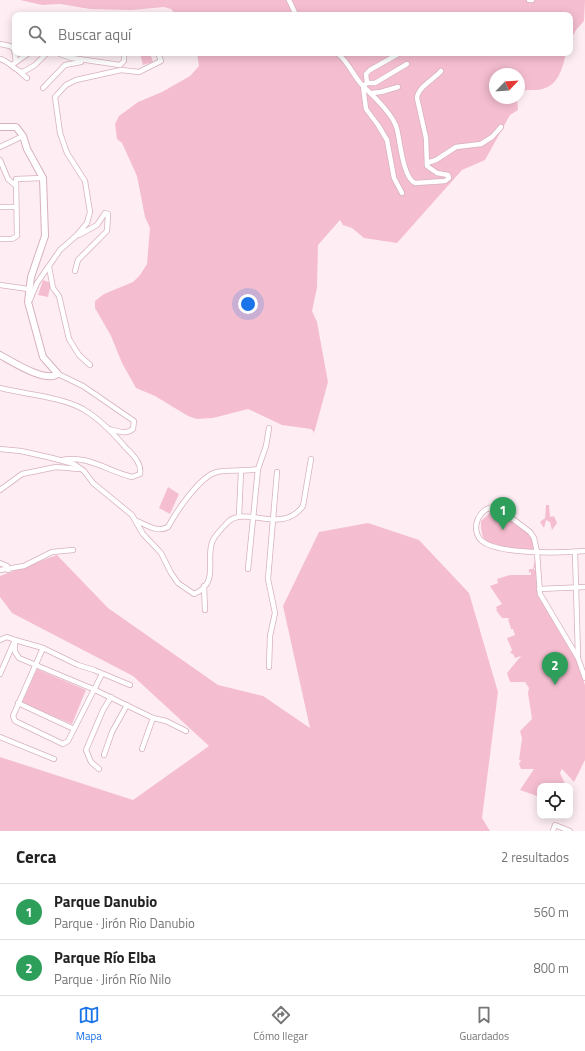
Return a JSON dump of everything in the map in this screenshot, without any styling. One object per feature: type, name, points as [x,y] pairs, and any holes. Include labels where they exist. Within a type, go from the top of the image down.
[{"type":"street","points":[[289,0],[295,12]]},
{"type":"street","points":[[0,44],[12,47]]},
{"type":"street","points":[[14,64],[15,56]]},
{"type":"street","points":[[14,64],[25,56]]},
{"type":"street","points":[[20,72],[26,71],[44,56]]},
{"type":"street","points":[[70,56],[91,61],[123,64],[124,56]]},
{"type":"street","points":[[28,304],[37,283],[60,250],[77,235],[88,220],[89,197],[85,181],[67,153],[60,133],[55,97],[71,82],[121,70],[139,72],[161,61],[159,56]]},
{"type":"street","points":[[341,56],[372,93],[396,125],[405,167],[413,182],[422,183],[445,181],[449,178],[448,175],[437,173],[427,166],[426,138],[417,98],[417,93],[441,70]]},
{"type":"street","points":[[395,56],[370,70],[366,74],[366,109],[387,140],[394,178],[402,193]]},
{"type":"street","points":[[0,59],[14,64],[27,78]]},
{"type":"street","points":[[43,88],[65,65],[74,62],[91,61]]},
{"type":"street","points":[[107,63],[107,74]]},
{"type":"street","points":[[365,85],[377,82],[407,64]]},
{"type":"street","points":[[372,93],[398,87]]},
{"type":"street","points":[[0,127],[16,127],[23,136],[27,150],[43,178],[44,236],[28,289],[28,304],[43,357],[58,374],[82,386],[134,421],[133,429],[130,432],[125,433],[109,429]]},
{"type":"street","points":[[427,163],[436,160],[456,147],[481,144],[492,137],[501,127]]},
{"type":"street","points":[[0,147],[23,136]]},
{"type":"street","points":[[0,160],[11,183],[16,186]]},
{"type":"street","points":[[0,176],[6,174]]},
{"type":"street","points":[[0,239],[12,239],[17,236],[16,179],[43,178]]},
{"type":"street","points":[[0,208],[16,207]]},
{"type":"street","points":[[75,271],[78,260],[107,231],[108,214],[105,213],[97,225],[77,235]]},
{"type":"street","points":[[49,267],[53,288],[59,296],[69,339],[79,355],[90,365]]},
{"type":"street","points":[[0,285],[28,289]]},
{"type":"street","points":[[0,355],[43,377],[53,377],[58,374]]},
{"type":"street","points":[[0,388],[40,396],[82,409],[109,429],[139,464],[141,470],[137,476],[126,476],[83,459],[74,458],[60,460]]},
{"type":"street","points":[[248,569],[258,469],[266,446],[269,428]]},
{"type":"street","points":[[0,450],[21,451],[60,460],[74,464],[84,471],[93,483],[129,512],[137,521],[143,534],[161,553],[178,583],[194,594],[204,586],[212,571],[210,555],[214,538],[229,521],[239,516],[274,519],[290,517],[299,512],[303,506],[311,459]]},
{"type":"street","points":[[0,490],[22,474],[56,467],[72,468],[84,471]]},
{"type":"street","points":[[137,521],[152,528],[164,529],[168,527],[190,494],[209,475],[218,472],[258,469]]},
{"type":"street","points":[[239,516],[241,471]]},
{"type":"street","points":[[269,667],[270,636],[275,613],[268,579],[277,472]]},
{"type":"street","points":[[585,551],[537,552],[498,547],[483,542],[477,534],[477,520],[482,512],[493,507],[501,509],[530,532],[536,543],[537,552],[539,589],[543,602],[578,658],[585,678]]},
{"type":"street","points":[[0,570],[8,570],[24,566],[52,552],[73,550]]},
{"type":"street","points":[[575,552],[578,658]]},
{"type":"street","points":[[0,563],[7,566],[8,570]]},
{"type":"street","points":[[204,586],[205,610]]},
{"type":"street","points":[[539,589],[585,587]]},
{"type":"street","points":[[0,640],[7,637],[42,648],[130,685]]},
{"type":"street","points":[[15,640],[16,655],[19,658],[94,689],[153,718],[166,721],[186,731]]},
{"type":"street","points":[[0,674],[15,640]]},
{"type":"street","points":[[42,648],[36,665],[13,713],[14,719],[15,721],[63,744],[68,741],[102,674]]},
{"type":"street","points":[[98,769],[91,762],[86,750],[103,710],[110,698]]},
{"type":"street","points":[[18,703],[74,729]]},
{"type":"street","points":[[104,755],[112,732],[127,705]]},
{"type":"street","points":[[142,749],[153,718]]},
{"type":"street","points":[[0,737],[54,759]]},
{"type":"street","points":[[553,831],[555,825],[570,831]]},
{"type":"shaded area","points":[[20,0],[585,0],[584,21],[573,36],[573,12],[174,12],[171,9],[164,7],[132,10],[90,9],[60,4],[42,5]]},
{"type":"shaded area","points":[[141,56],[151,56],[153,62],[143,65]]},
{"type":"shaded area","points":[[197,56],[565,56],[558,77],[550,86],[544,89],[525,90],[525,68],[489,68],[489,104],[518,104],[518,110],[510,115],[485,160],[462,170],[397,243],[364,238],[352,228],[343,225],[340,220],[318,245],[317,288],[312,311],[317,322],[328,382],[313,437],[314,432],[311,429],[282,425],[248,409],[213,418],[197,419],[188,416],[155,396],[136,388],[122,363],[111,336],[95,308],[95,301],[104,294],[133,282],[140,275],[147,264],[150,228],[145,217],[137,176],[122,143],[117,139],[115,124],[119,116],[138,102],[162,92],[190,76],[199,66]]},
{"type":"shaded area","points":[[43,280],[51,283],[48,297],[38,295]]},
{"type":"shaded area","points":[[168,487],[179,494],[170,514],[159,508]]},
{"type":"shaded area","points":[[546,505],[549,505],[550,517],[554,516],[557,523],[552,530],[550,522],[546,520],[544,528],[540,522],[545,518],[545,520]]},
{"type":"shaded area","points":[[492,511],[502,512],[527,533],[532,538],[534,550],[507,548],[486,541],[482,535],[481,521]]},
{"type":"shaded area","points":[[368,523],[419,540],[469,593],[498,692],[482,818],[490,831],[0,831],[0,757],[133,800],[209,746],[133,676],[12,613],[0,597],[0,576],[57,555],[108,608],[218,685],[263,696],[310,728],[283,606],[319,532]]},
{"type":"shaded area","points":[[535,559],[536,569],[534,568],[534,570],[536,570],[537,588],[540,599],[576,659],[585,685],[585,760],[574,782],[562,769],[560,773],[565,783],[537,783],[537,796],[520,790],[534,769],[521,769],[519,764],[521,760],[519,760],[522,738],[520,731],[532,719],[528,693],[529,688],[525,682],[510,682],[507,673],[521,656],[515,658],[513,654],[510,653],[512,650],[507,638],[515,635],[513,629],[511,629],[508,619],[510,618],[502,618],[496,610],[496,607],[502,604],[490,586],[498,583],[497,579],[510,575],[531,575],[531,572],[529,573],[529,569],[533,569]]},
{"type":"shaded area","points":[[37,669],[86,690],[72,724],[22,703]]},
{"type":"place","name":"Parque Danubio","points":[[503,530]]},
{"type":"place","name":"Parque Río Elba","points":[[555,685]]}]
